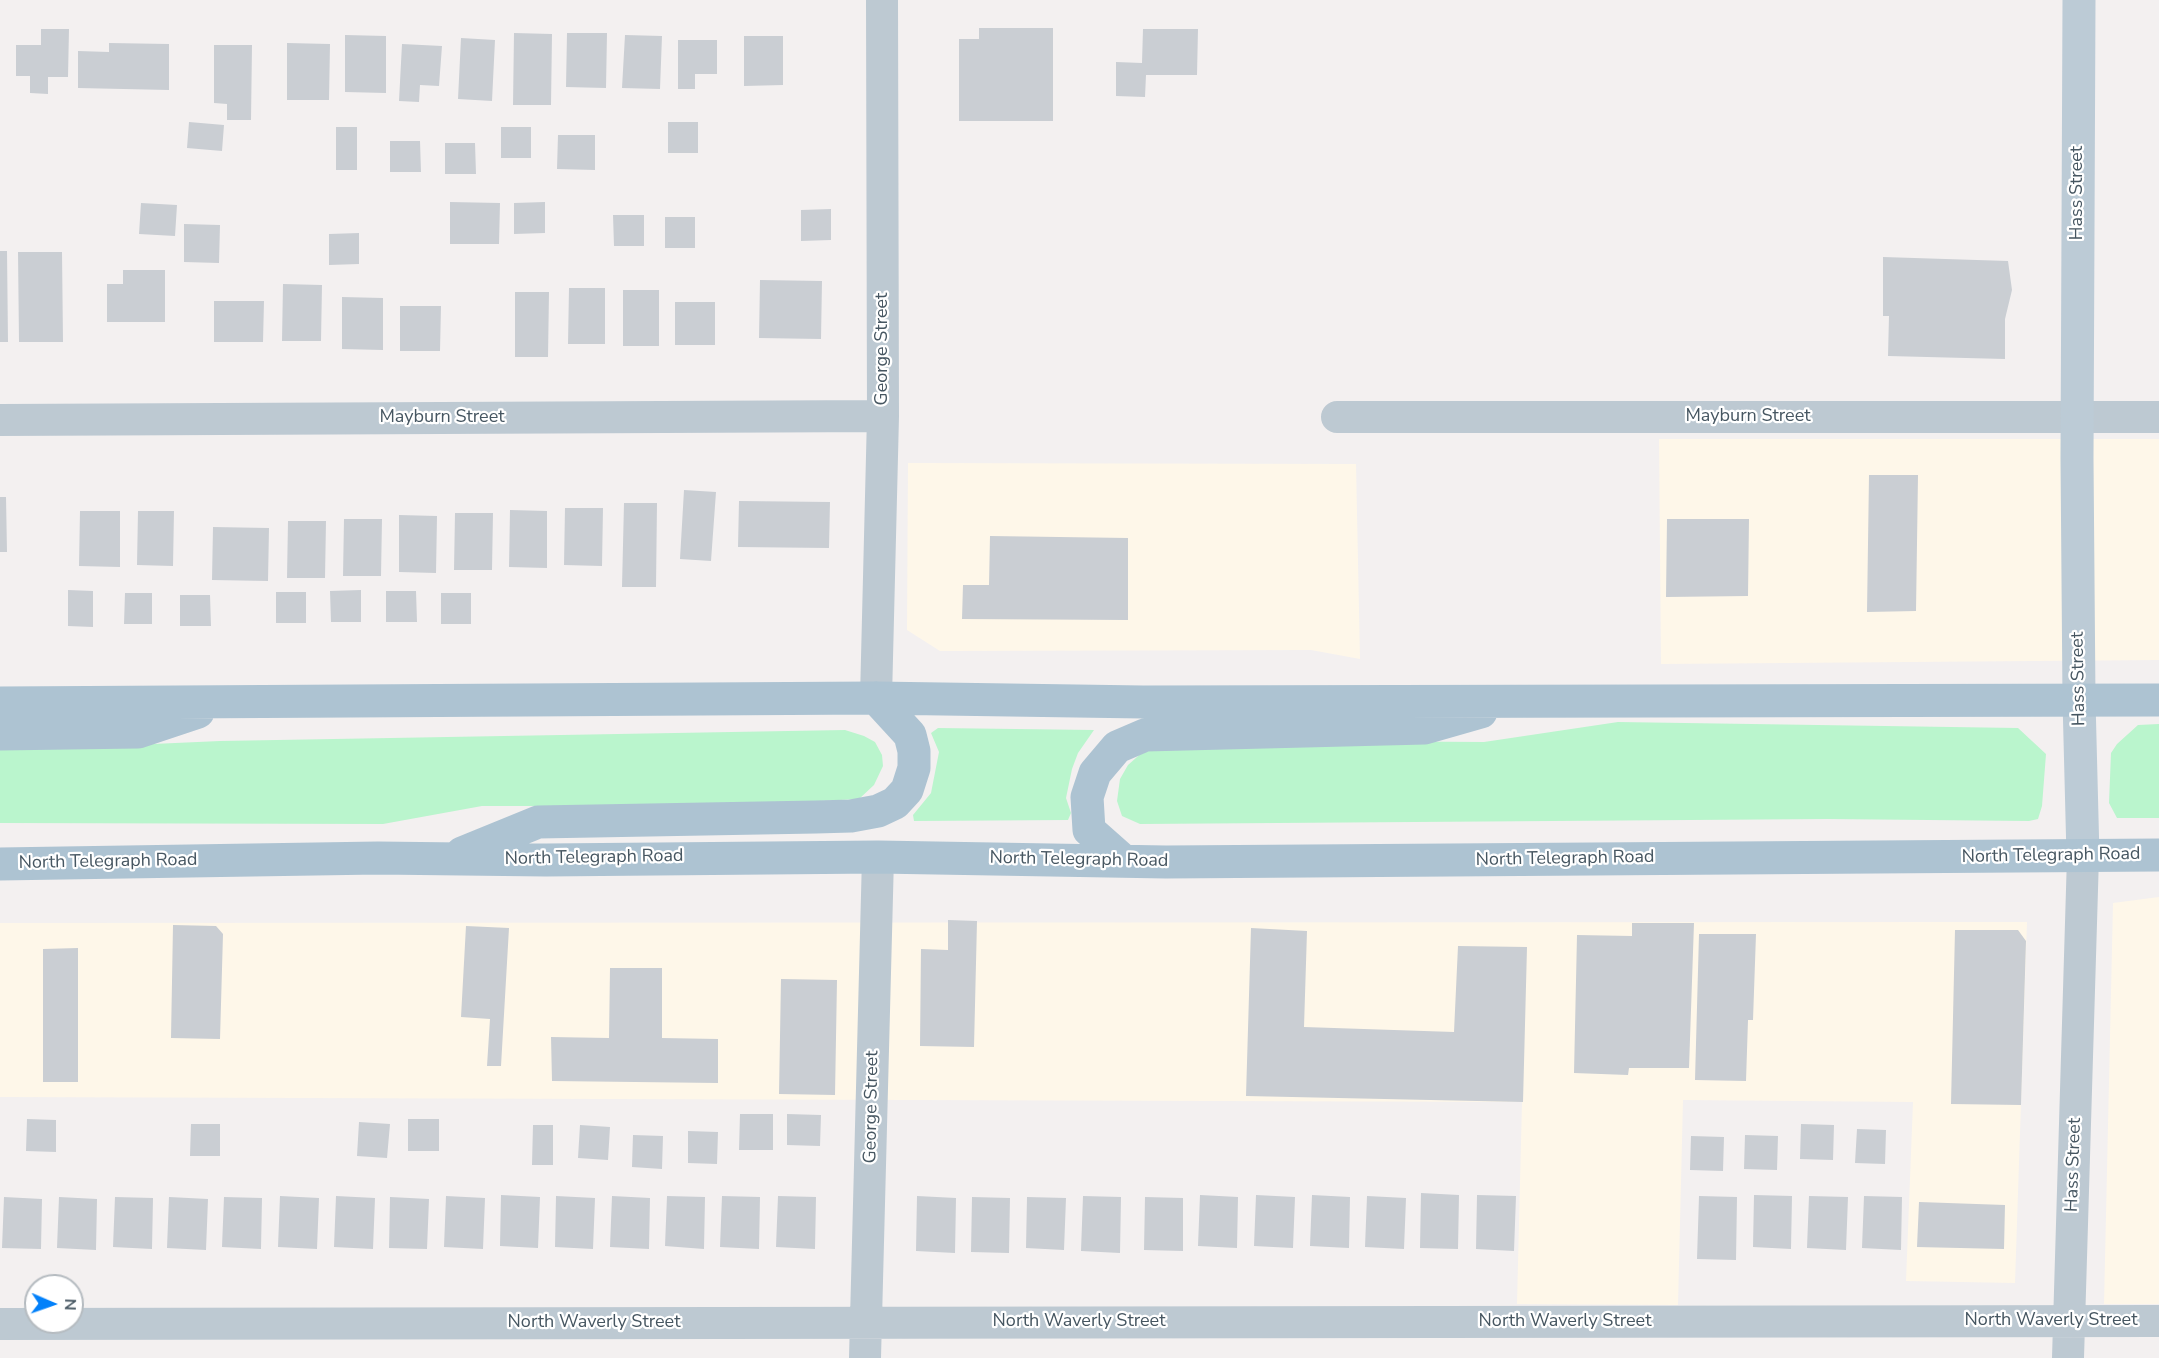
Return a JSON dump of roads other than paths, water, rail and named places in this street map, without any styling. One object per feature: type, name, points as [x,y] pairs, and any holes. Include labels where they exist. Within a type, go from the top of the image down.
[{"type":"main road","points":[[448,859],[538,822],[851,816],[878,811],[895,803],[907,790],[914,768],[914,751],[910,735],[876,698]]},
{"type":"main road","points":[[0,703],[876,698],[1143,702],[2159,700]]},
{"type":"main road","points":[[1124,861],[1089,830],[1087,796],[1095,773],[1117,747],[1145,735],[1425,728],[1524,701]]},
{"type":"main road","points":[[0,734],[138,732],[225,703]]},
{"type":"main road","name":"North Telegraph Road","points":[[0,864],[378,858],[878,857],[1124,861],[2159,855]]},
{"type":"street","name":"George Street","points":[[876,698],[883,416],[882,0]]},
{"type":"street","name":"Hass Street","points":[[2068,1358],[2083,856],[2076,417],[2079,0]]},
{"type":"street","name":"Mayburn Street","points":[[0,420],[883,416]]},
{"type":"street","name":"Mayburn Street","points":[[1337,417],[2159,417]]},
{"type":"street","name":"George Street","points":[[865,1358],[878,857]]},
{"type":"street","name":"North Waverly Street","points":[[0,1324],[2159,1322]]}]
